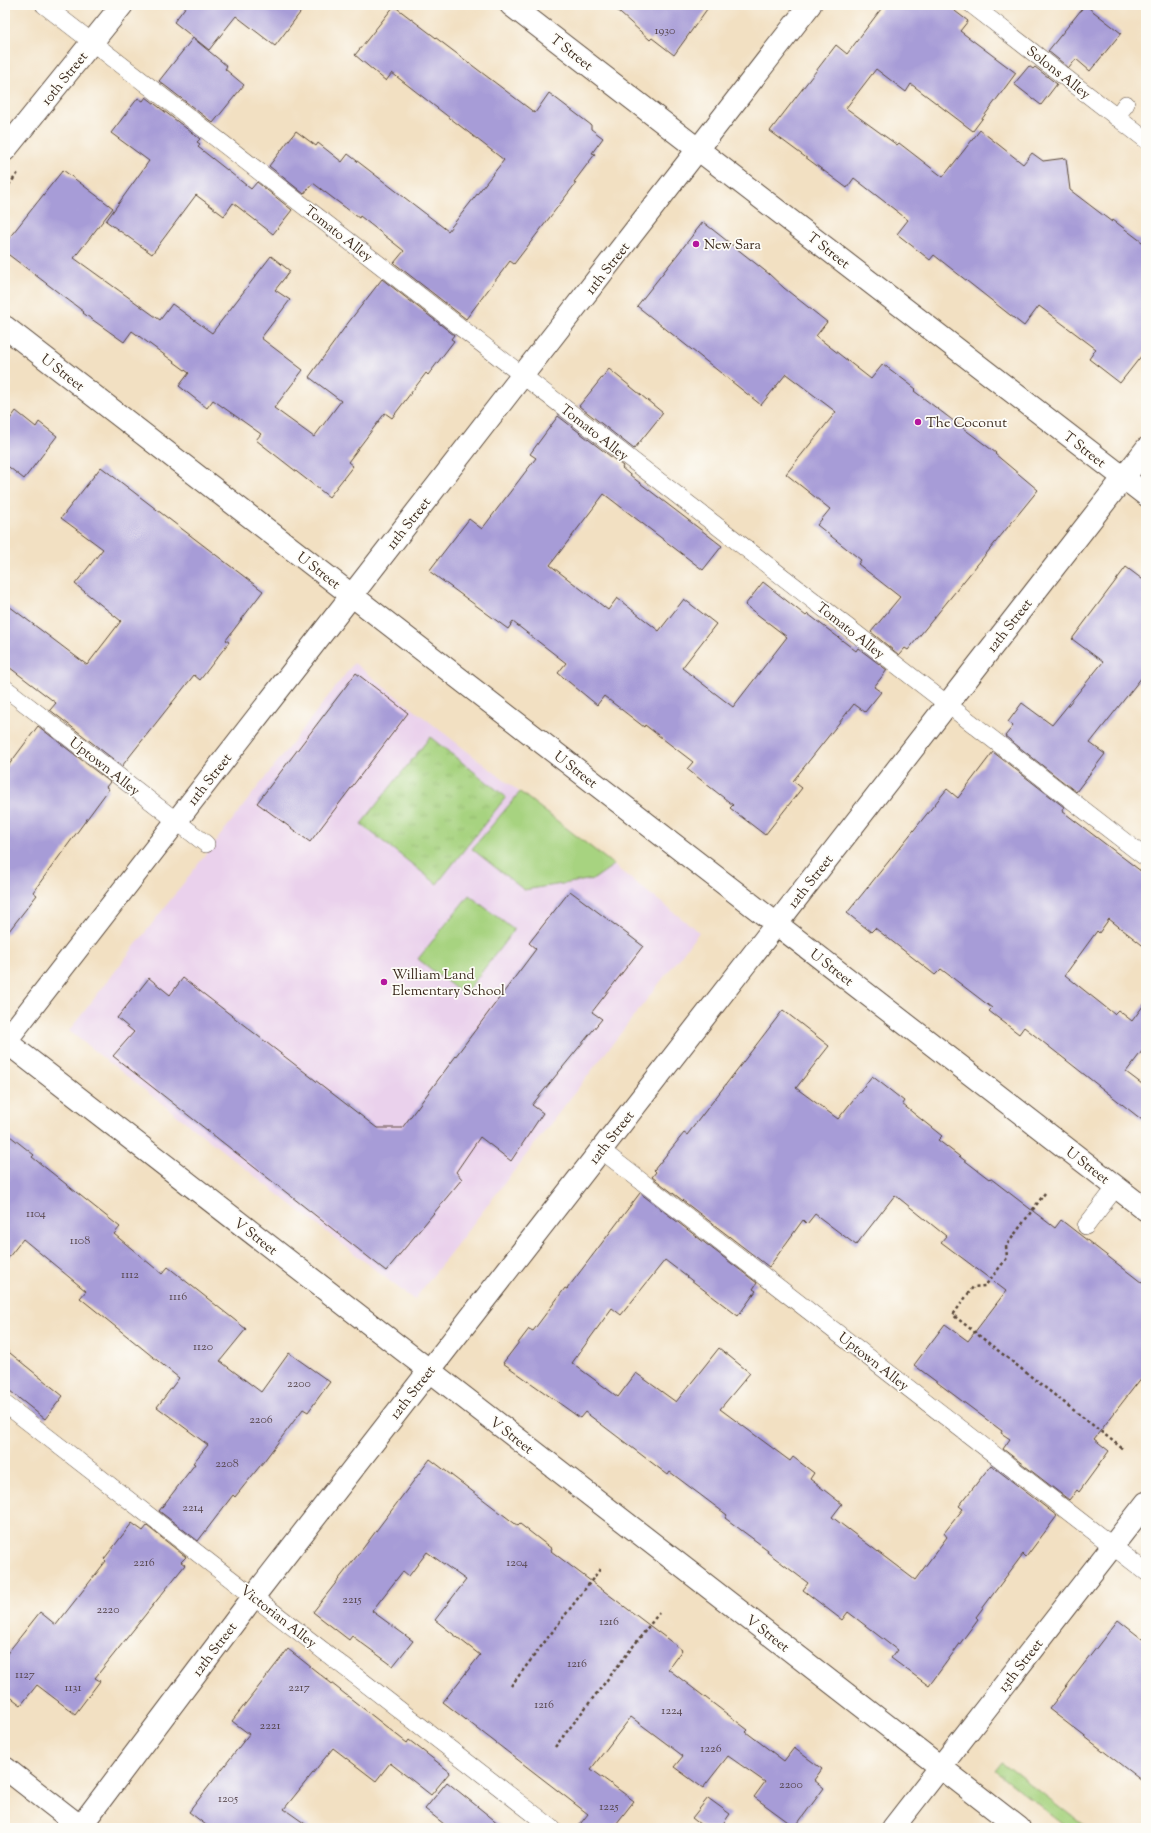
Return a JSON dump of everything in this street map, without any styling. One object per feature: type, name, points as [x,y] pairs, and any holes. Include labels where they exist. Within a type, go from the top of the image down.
[{"type":"street","name":"10th Street","points":[[5,150],[122,5]]},
{"type":"street","name":"T Street","points":[[511,5],[1146,496]]},
{"type":"street","name":"11th Street","points":[[5,1042],[810,5]]},
{"type":"street","name":"U Street","points":[[5,327],[1146,1210]]},
{"type":"street","name":"12th Street","points":[[81,1827],[254,1596],[1146,449]]},
{"type":"street","name":"V Street","points":[[5,1042],[1019,1828]]},
{"type":"street","name":"13th Street","points":[[893,1828],[1146,1503]]},
{"type":"street","points":[[5,1768],[81,1827]]},
{"type":"lane","name":"Tomato Alley","points":[[44,5],[1146,858]]},
{"type":"lane","name":"Solons Alley","points":[[972,5],[1121,110],[1142,140]]},
{"type":"lane","name":"Uptown Alley","points":[[5,688],[206,844]]},
{"type":"lane","name":"Uptown Alley","points":[[601,1150],[1146,1572]]},
{"type":"lane","points":[[1086,1226],[1116,1187]]},
{"type":"lane","name":"Victorian Alley","points":[[5,1404],[552,1828]]},
{"type":"path","points":[[1045,1193],[1006,1246],[1007,1258],[985,1286],[973,1287],[953,1315],[1123,1449]]},
{"type":"path","points":[[511,1686],[602,1568]]},
{"type":"path","points":[[555,1747],[658,1613]]},
{"type":"shaded area","name":"William Land Elementary School","points":[[354,663],[699,932],[414,1300],[69,1031]]},
{"type":"green space","points":[[430,737],[506,797],[437,884],[361,824]]},
{"type":"green space","points":[[520,792],[614,865],[594,879],[524,890],[472,849]]},
{"type":"green space","points":[[469,895],[514,930],[464,995],[418,959]]},
{"type":"green space","points":[[1002,1762],[1087,1828],[1068,1828],[995,1771]]},
{"type":"building","points":[[187,5],[306,5],[275,46],[236,16],[209,50],[174,22]]},
{"type":"building","points":[[611,5],[710,5],[674,55],[652,38],[650,40]]},
{"type":"building","points":[[884,5],[947,5],[968,21],[960,31],[1016,73],[973,131],[911,84],[906,92],[876,69],[846,108],[897,145],[899,143],[943,177],[980,130],[1023,164],[1032,153],[1043,161],[1066,158],[1070,190],[1112,222],[1113,220],[1146,245],[1146,350],[1120,383],[1089,359],[1096,349],[1039,306],[1024,326],[934,255],[930,260],[897,234],[908,220],[854,178],[847,188],[770,131],[836,45],[847,54]]},
{"type":"building","points":[[1085,5],[1121,33],[1090,71],[1076,59],[1069,68],[1048,51]]},
{"type":"building","points":[[394,6],[535,113],[549,93],[591,125],[591,129],[603,138],[592,153],[595,154],[574,182],[576,183],[514,264],[510,261],[466,319],[394,263],[404,251],[360,216],[359,218],[313,183],[304,194],[269,166],[296,131],[316,146],[318,143],[342,162],[348,154],[448,231],[504,160],[392,73],[386,81],[355,55]]},
{"type":"building","points":[[193,38],[227,66],[225,69],[244,85],[213,123],[159,81]]},
{"type":"building","points":[[1029,66],[1033,69],[1035,67],[1057,84],[1041,105],[1014,84]]},
{"type":"building","points":[[146,97],[200,139],[197,142],[200,144],[198,147],[251,189],[257,182],[292,210],[273,234],[233,203],[224,216],[196,195],[152,254],[106,221],[149,161],[111,133],[138,98],[143,101]]},
{"type":"building","points":[[63,170],[113,208],[74,258],[160,320],[172,304],[212,333],[271,256],[290,271],[275,290],[290,300],[261,338],[303,370],[274,408],[314,437],[341,401],[309,377],[382,279],[454,335],[451,339],[454,341],[428,375],[426,373],[392,418],[385,413],[348,462],[353,466],[329,497],[256,440],[261,434],[213,400],[207,408],[179,386],[189,373],[132,331],[124,342],[83,313],[84,312],[5,252],[5,243]]},
{"type":"building","points":[[703,222],[827,322],[816,336],[871,379],[883,364],[916,389],[914,391],[996,453],[995,454],[1038,490],[908,650],[905,648],[899,655],[871,632],[900,597],[858,564],[861,560],[817,525],[830,509],[786,474],[836,412],[786,374],[761,405],[637,306]]},
{"type":"building","points":[[609,369],[663,413],[634,449],[579,406]]},
{"type":"building","points":[[16,411],[36,427],[39,422],[57,436],[24,479],[5,464],[5,426]]},
{"type":"building","points":[[558,416],[623,466],[622,468],[636,480],[722,546],[703,570],[604,494],[550,565],[608,610],[617,598],[659,631],[684,599],[716,624],[682,668],[733,707],[787,637],[745,605],[763,582],[806,616],[808,614],[856,651],[858,648],[887,670],[874,687],[881,692],[865,712],[854,704],[793,781],[802,788],[765,835],[730,808],[733,805],[687,769],[693,762],[604,696],[597,705],[558,673],[566,663],[513,622],[508,629],[429,571],[469,519],[482,529],[536,458],[530,454]]},
{"type":"building","points":[[101,467],[263,591],[226,640],[229,642],[200,680],[194,675],[122,766],[50,710],[56,703],[5,664],[5,603],[87,665],[121,621],[75,584],[103,549],[61,518]]},
{"type":"building","points":[[1126,567],[1146,582],[1146,672],[1090,743],[1105,754],[1076,792],[1005,736],[1013,726],[1008,722],[1022,703],[1052,725],[1103,662],[1072,639]]},
{"type":"building","points":[[356,673],[408,713],[310,842],[257,803]]},
{"type":"building","points":[[38,726],[110,782],[106,787],[109,789],[33,892],[37,895],[5,936],[5,770]]},
{"type":"building","points":[[993,752],[1064,807],[1062,811],[1146,875],[1146,948],[1109,919],[1099,933],[1097,931],[1065,975],[1114,1014],[1118,1010],[1132,1021],[1146,1002],[1146,1046],[1126,1072],[1146,1087],[1146,1123],[1024,1027],[1019,1034],[989,1011],[992,1008],[941,969],[935,975],[875,928],[871,932],[847,913],[947,789],[958,798]]},
{"type":"building","points":[[570,891],[643,946],[592,1012],[602,1019],[532,1105],[543,1113],[511,1161],[480,1137],[456,1172],[462,1179],[386,1271],[113,1056],[134,1032],[117,1018],[149,978],[170,995],[183,978],[377,1128],[402,1128],[536,949],[529,943]]},
{"type":"building","points":[[783,1010],[829,1046],[796,1088],[838,1119],[872,1076],[904,1101],[902,1104],[942,1136],[938,1140],[1055,1228],[1061,1220],[1146,1286],[1146,1372],[1094,1439],[1109,1451],[1079,1492],[1077,1490],[1069,1500],[1003,1449],[1010,1439],[1001,1433],[1002,1431],[914,1365],[945,1324],[968,1341],[1006,1291],[941,1242],[946,1236],[895,1195],[856,1245],[815,1214],[807,1224],[803,1220],[769,1267],[652,1177],[656,1172],[654,1170],[684,1133],[687,1135]]},
{"type":"building","points":[[5,1132],[34,1155],[32,1157],[120,1227],[114,1234],[162,1274],[168,1267],[246,1329],[220,1361],[261,1392],[289,1353],[330,1382],[308,1412],[303,1409],[264,1461],[235,1497],[233,1495],[198,1541],[159,1511],[195,1464],[193,1463],[208,1445],[157,1407],[179,1378],[80,1298],[86,1291],[23,1239],[5,1262]]},
{"type":"building","points":[[640,1193],[757,1283],[753,1289],[756,1291],[738,1316],[665,1260],[621,1315],[612,1308],[572,1363],[618,1397],[636,1373],[676,1402],[719,1348],[750,1373],[720,1409],[790,1461],[793,1457],[814,1473],[810,1479],[842,1504],[832,1517],[915,1580],[947,1537],[944,1533],[963,1509],[959,1506],[991,1465],[1057,1516],[1026,1557],[1023,1554],[976,1617],[978,1619],[929,1686],[891,1658],[897,1650],[848,1612],[842,1620],[803,1590],[808,1583],[767,1552],[768,1550],[725,1518],[727,1515],[670,1472],[668,1475],[585,1412],[580,1418],[503,1363],[529,1329],[533,1331],[565,1288],[567,1289]]},
{"type":"building","points":[[5,1349],[63,1396],[45,1419],[5,1387]]},
{"type":"building","points":[[430,1459],[518,1526],[520,1524],[552,1549],[551,1551],[682,1650],[668,1669],[748,1730],[746,1732],[784,1761],[794,1748],[822,1769],[814,1780],[824,1788],[795,1827],[754,1797],[765,1782],[728,1756],[703,1788],[674,1767],[683,1756],[631,1717],[591,1769],[634,1801],[613,1828],[577,1828],[588,1814],[443,1702],[480,1655],[435,1620],[466,1580],[427,1552],[409,1576],[403,1571],[372,1611],[413,1641],[393,1666],[352,1636],[349,1640],[313,1612]]},
{"type":"building","points":[[132,1523],[143,1531],[147,1526],[186,1557],[181,1562],[185,1565],[95,1678],[100,1681],[75,1714],[37,1685],[21,1705],[5,1693],[5,1656],[40,1612],[56,1625],[106,1561],[104,1559]]},
{"type":"building","points":[[1118,1620],[1146,1642],[1146,1784],[1049,1709]]},
{"type":"building","points":[[288,1649],[407,1743],[409,1740],[450,1772],[431,1795],[390,1763],[376,1781],[333,1748],[284,1809],[311,1828],[210,1828],[189,1812],[249,1734],[232,1721]]},
{"type":"building","points":[[447,1782],[504,1828],[449,1828],[425,1809]]},
{"type":"building","points":[[708,1798],[730,1814],[720,1828],[705,1828],[692,1818]]},
{"type":"place","name":"New Sara","points":[[696,244]]},
{"type":"place","name":"The Coconut","points":[[918,422]]},
{"type":"place","name":"William Land Elementary School","points":[[384,982]]}]
